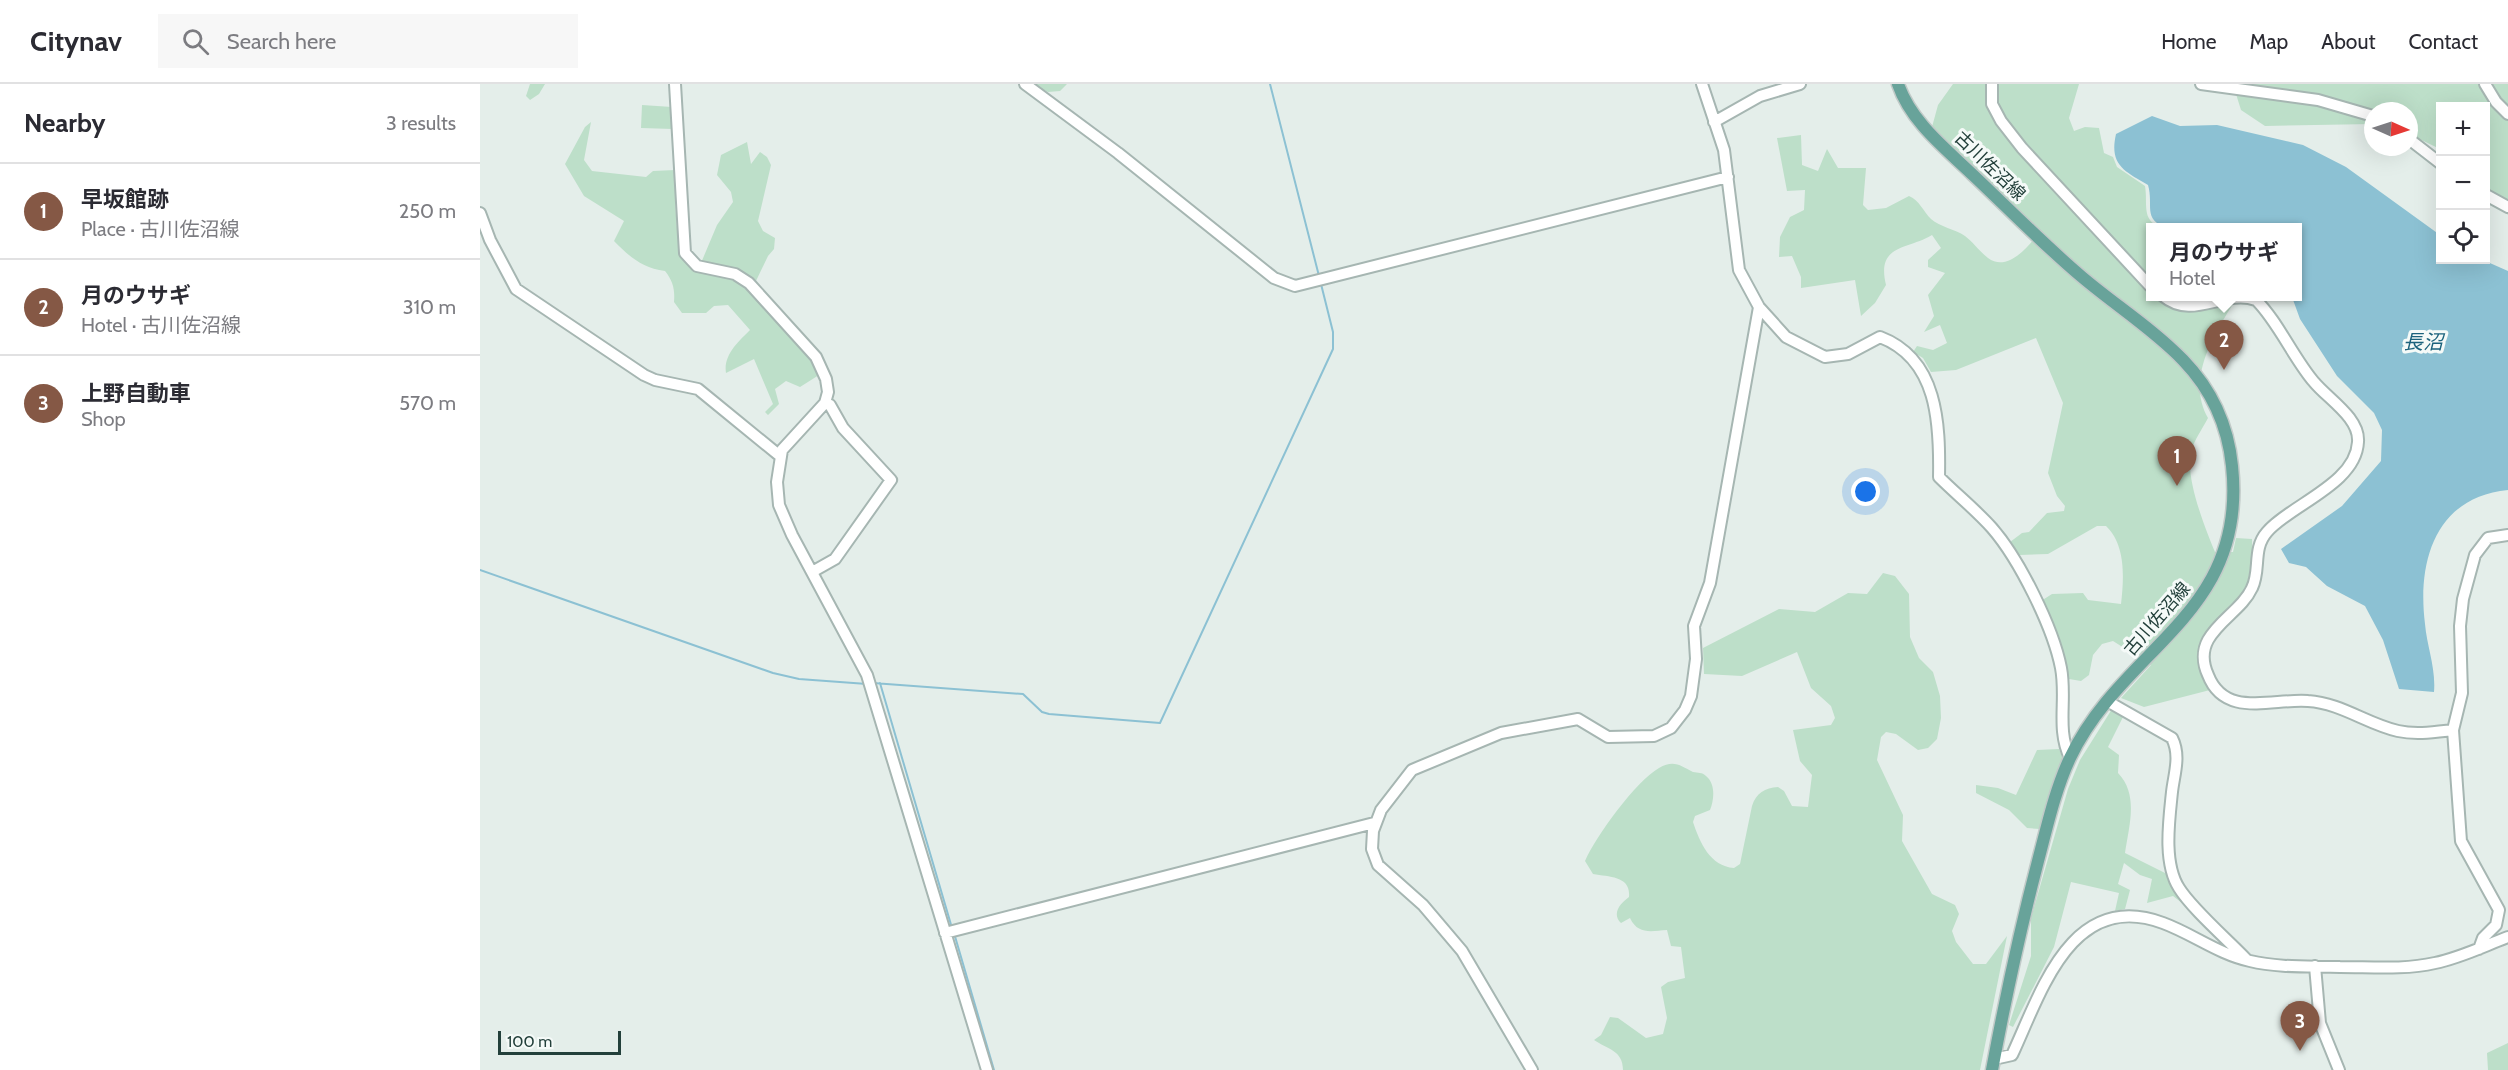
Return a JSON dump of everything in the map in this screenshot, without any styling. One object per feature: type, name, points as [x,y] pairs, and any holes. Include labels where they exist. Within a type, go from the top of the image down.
[{"type":"main road","name":"古川佐沼線","points":[[1898,84],[1916,118],[1960,163],[2082,276],[2185,362],[2210,394],[2225,429],[2230,451],[2234,495],[2229,532],[2220,563],[2203,596],[2107,701],[2070,758],[2056,799],[2025,912],[1993,1064]]},
{"type":"street","points":[[675,84],[685,254],[697,266],[735,274],[759,292],[816,357],[826,378],[828,392],[825,403],[786,444],[780,456],[778,505],[867,675],[950,932],[987,1070]]},
{"type":"street","points":[[1025,84],[1118,153],[1274,278],[1295,286],[1728,177]]},
{"type":"street","points":[[1702,84],[1724,150],[1739,270],[1759,307],[1786,337],[1816,354],[1840,357],[1880,337],[1914,360],[1924,372],[1934,400],[1939,477],[1992,528],[2005,545],[2055,643],[2063,684],[2061,727],[2070,758]]},
{"type":"street","points":[[1714,122],[1760,96],[1800,84]]},
{"type":"street","points":[[1992,84],[1992,105],[2022,148],[2146,281]]},
{"type":"street","points":[[2201,84],[2318,100],[2364,113]]},
{"type":"street","points":[[2485,84],[2496,102],[2508,114]]},
{"type":"street","points":[[2418,146],[2436,160]]},
{"type":"street","points":[[2490,197],[2508,207]]},
{"type":"street","points":[[480,213],[504,269],[522,294],[644,375],[655,380],[699,389],[780,456]]},
{"type":"street","points":[[2169,301],[2184,307],[2206,305],[2215,301]]},
{"type":"street","points":[[2257,301],[2312,380],[2347,415],[2359,435],[2356,454],[2350,463],[2308,502],[2277,523],[2262,538],[2258,548],[2253,588],[2214,632],[2205,647],[2205,665],[2211,683],[2222,696],[2245,704],[2307,701],[2327,703],[2399,731],[2428,733],[2452,730]]},
{"type":"street","points":[[1532,1070],[1462,951],[1423,905],[1378,865],[1372,849],[1374,823],[1401,782],[1412,770],[1501,733],[1578,718],[1608,737],[1654,736],[1662,734],[1677,722],[1691,696],[1696,658],[1694,626],[1710,583],[1759,307]]},
{"type":"street","points":[[812,572],[835,559],[891,480],[881,466],[843,428],[830,405],[825,403]]},
{"type":"street","points":[[2479,949],[2483,938],[2496,925],[2499,910],[2461,841],[2452,730],[2460,702],[2463,677],[2461,613],[2475,555],[2487,538],[2508,535]]},
{"type":"street","points":[[2107,701],[2172,738],[2178,753],[2171,798],[2169,857],[2172,873],[2179,889],[2248,961]]},
{"type":"street","points":[[950,932],[1374,823]]},
{"type":"street","points":[[1993,1064],[2012,1055],[2057,958],[2075,938],[2098,924],[2125,917],[2152,919],[2248,961],[2315,966],[2424,965],[2508,938]]},
{"type":"street","points":[[2315,966],[2320,1023],[2339,1070]]},
{"type":"green space","points":[[530,84],[545,84],[539,94],[530,100],[526,96]]},
{"type":"green space","points":[[1033,84],[1067,84],[1060,91],[1048,92]]},
{"type":"green space","points":[[1953,84],[2079,84],[2069,118],[2074,131],[2085,127],[2099,128],[2104,153],[2113,157],[2117,167],[2145,186],[2146,210],[2153,223],[2146,223],[2146,301],[2230,301],[2233,304],[2210,344],[2205,359],[2200,389],[2202,404],[2208,418],[2192,448],[2190,463],[2193,489],[2215,552],[2233,552],[2236,538],[2252,539],[2253,578],[2200,658],[2201,671],[2210,690],[2144,707],[2121,698],[2151,665],[2113,641],[2102,644],[2093,655],[2089,675],[2081,681],[2069,679],[2061,646],[2041,601],[2052,594],[2083,593],[2088,600],[2121,604],[2122,562],[2113,534],[2106,526],[2097,526],[2048,554],[2019,555],[2010,542],[2022,533],[2029,532],[2047,513],[2064,511],[2065,506],[2057,496],[2048,473],[2063,403],[2036,338],[1956,370],[1931,372],[1923,358],[1913,352],[1917,346],[1933,350],[1947,343],[1940,325],[1924,332],[1934,316],[1928,295],[1945,273],[1928,267],[1928,260],[1941,248],[1932,235],[1896,250],[1890,255],[1885,262],[1886,285],[1875,303],[1861,316],[1855,280],[1801,288],[1801,277],[1792,256],[1779,257],[1780,237],[1790,217],[1804,210],[1805,190],[1787,191],[1777,138],[1801,135],[1802,165],[1818,171],[1827,149],[1838,168],[1866,168],[1863,205],[1868,210],[1886,208],[1909,196],[1919,203],[1931,219],[1965,236],[1985,256],[1996,262],[2011,260],[2024,250],[2040,231],[1932,127],[1938,105]]},
{"type":"green space","points":[[2241,84],[2508,84],[2508,215],[2490,198],[2490,102],[2436,102],[2436,147],[2418,138],[2418,102],[2364,102],[2364,124],[2265,126],[2241,110],[2236,94]]},
{"type":"green space","points":[[642,105],[672,107],[673,129],[641,128]]},
{"type":"green space","points":[[591,122],[584,160],[592,171],[646,177],[653,171],[675,170],[679,240],[682,254],[688,264],[701,273],[735,280],[747,287],[763,301],[804,353],[813,360],[819,375],[800,387],[786,381],[775,389],[779,404],[768,415],[765,412],[773,404],[754,359],[726,373],[729,354],[750,330],[728,305],[714,306],[706,313],[682,313],[674,302],[673,285],[665,271],[637,261],[614,241],[624,221],[584,196],[565,164],[585,127]]},
{"type":"green space","points":[[747,142],[751,164],[760,152],[767,157],[771,165],[758,221],[763,231],[775,238],[774,249],[768,256],[755,283],[701,263],[717,225],[733,202],[731,192],[717,175],[721,155]]},
{"type":"green space","points":[[1883,573],[1895,576],[1909,594],[1910,637],[1919,658],[1933,672],[1940,696],[1941,718],[1937,739],[1928,748],[1918,750],[1896,734],[1886,732],[1881,737],[1877,760],[1903,815],[1902,841],[1932,894],[1955,905],[1959,914],[1952,931],[1956,942],[1973,964],[1986,964],[2007,936],[1980,1070],[1623,1070],[1617,1054],[1594,1040],[1601,1035],[1610,1017],[1618,1018],[1646,1038],[1663,1034],[1667,1018],[1661,987],[1668,982],[1685,978],[1681,947],[1671,946],[1667,930],[1641,930],[1630,918],[1621,923],[1617,912],[1620,905],[1629,897],[1627,885],[1612,877],[1593,874],[1585,861],[1590,850],[1607,824],[1639,784],[1659,768],[1669,764],[1677,764],[1703,774],[1709,779],[1713,788],[1710,810],[1695,816],[1693,822],[1707,852],[1718,863],[1726,866],[1734,868],[1740,864],[1752,806],[1762,792],[1778,787],[1784,791],[1792,806],[1808,807],[1812,775],[1800,761],[1793,730],[1831,725],[1835,718],[1831,706],[1811,688],[1797,652],[1742,676],[1704,674],[1703,648],[1779,609],[1815,612],[1848,593],[1867,594]]},
{"type":"green space","points":[[2112,709],[2124,715],[2108,747],[2119,755],[2118,773],[2129,791],[2131,811],[2125,853],[2169,875],[2204,920],[2173,896],[2147,903],[2152,879],[2140,875],[2124,863],[2118,884],[2130,890],[2125,909],[2115,911],[2119,893],[2071,882],[2054,947],[2013,1027],[2009,1025],[2031,956],[2031,918],[2068,789],[2080,760]]},
{"type":"green space","points":[[2059,749],[2063,759],[2040,829],[2027,828],[2009,810],[1976,793],[1976,785],[1998,788],[2016,795],[2037,750]]},
{"type":"green space","points":[[2508,1043],[2508,1070],[2488,1070],[2487,1053]]},
{"type":"water","name":"長沼","points":[[2152,116],[2180,126],[2217,125],[2303,145],[2346,167],[2436,232],[2436,264],[2490,263],[2508,271],[2508,490],[2483,495],[2464,505],[2448,519],[2436,536],[2429,555],[2424,577],[2423,600],[2426,633],[2434,674],[2434,692],[2399,689],[2383,640],[2365,606],[2327,586],[2306,567],[2289,563],[2281,549],[2342,506],[2381,461],[2382,430],[2374,413],[2337,376],[2300,319],[2293,301],[2302,301],[2302,223],[2158,223],[2150,211],[2148,185],[2120,166],[2114,145],[2116,134]]},
{"type":"waterway","points":[[1270,84],[1319,276]]},
{"type":"waterway","points":[[873,683],[1023,694],[1042,712],[1049,714],[1160,723],[1333,349],[1333,332],[1321,284]]},
{"type":"waterway","points":[[480,570],[773,673],[799,679],[867,684]]},
{"type":"waterway","points":[[880,683],[952,928]]},
{"type":"waterway","points":[[954,933],[994,1070]]},
{"type":"place","name":"月のウサギ","points":[[2224,370]]},
{"type":"place","name":"早坂館跡","points":[[2177,486]]},
{"type":"place","name":"上野自動車","points":[[2300,1051]]}]
